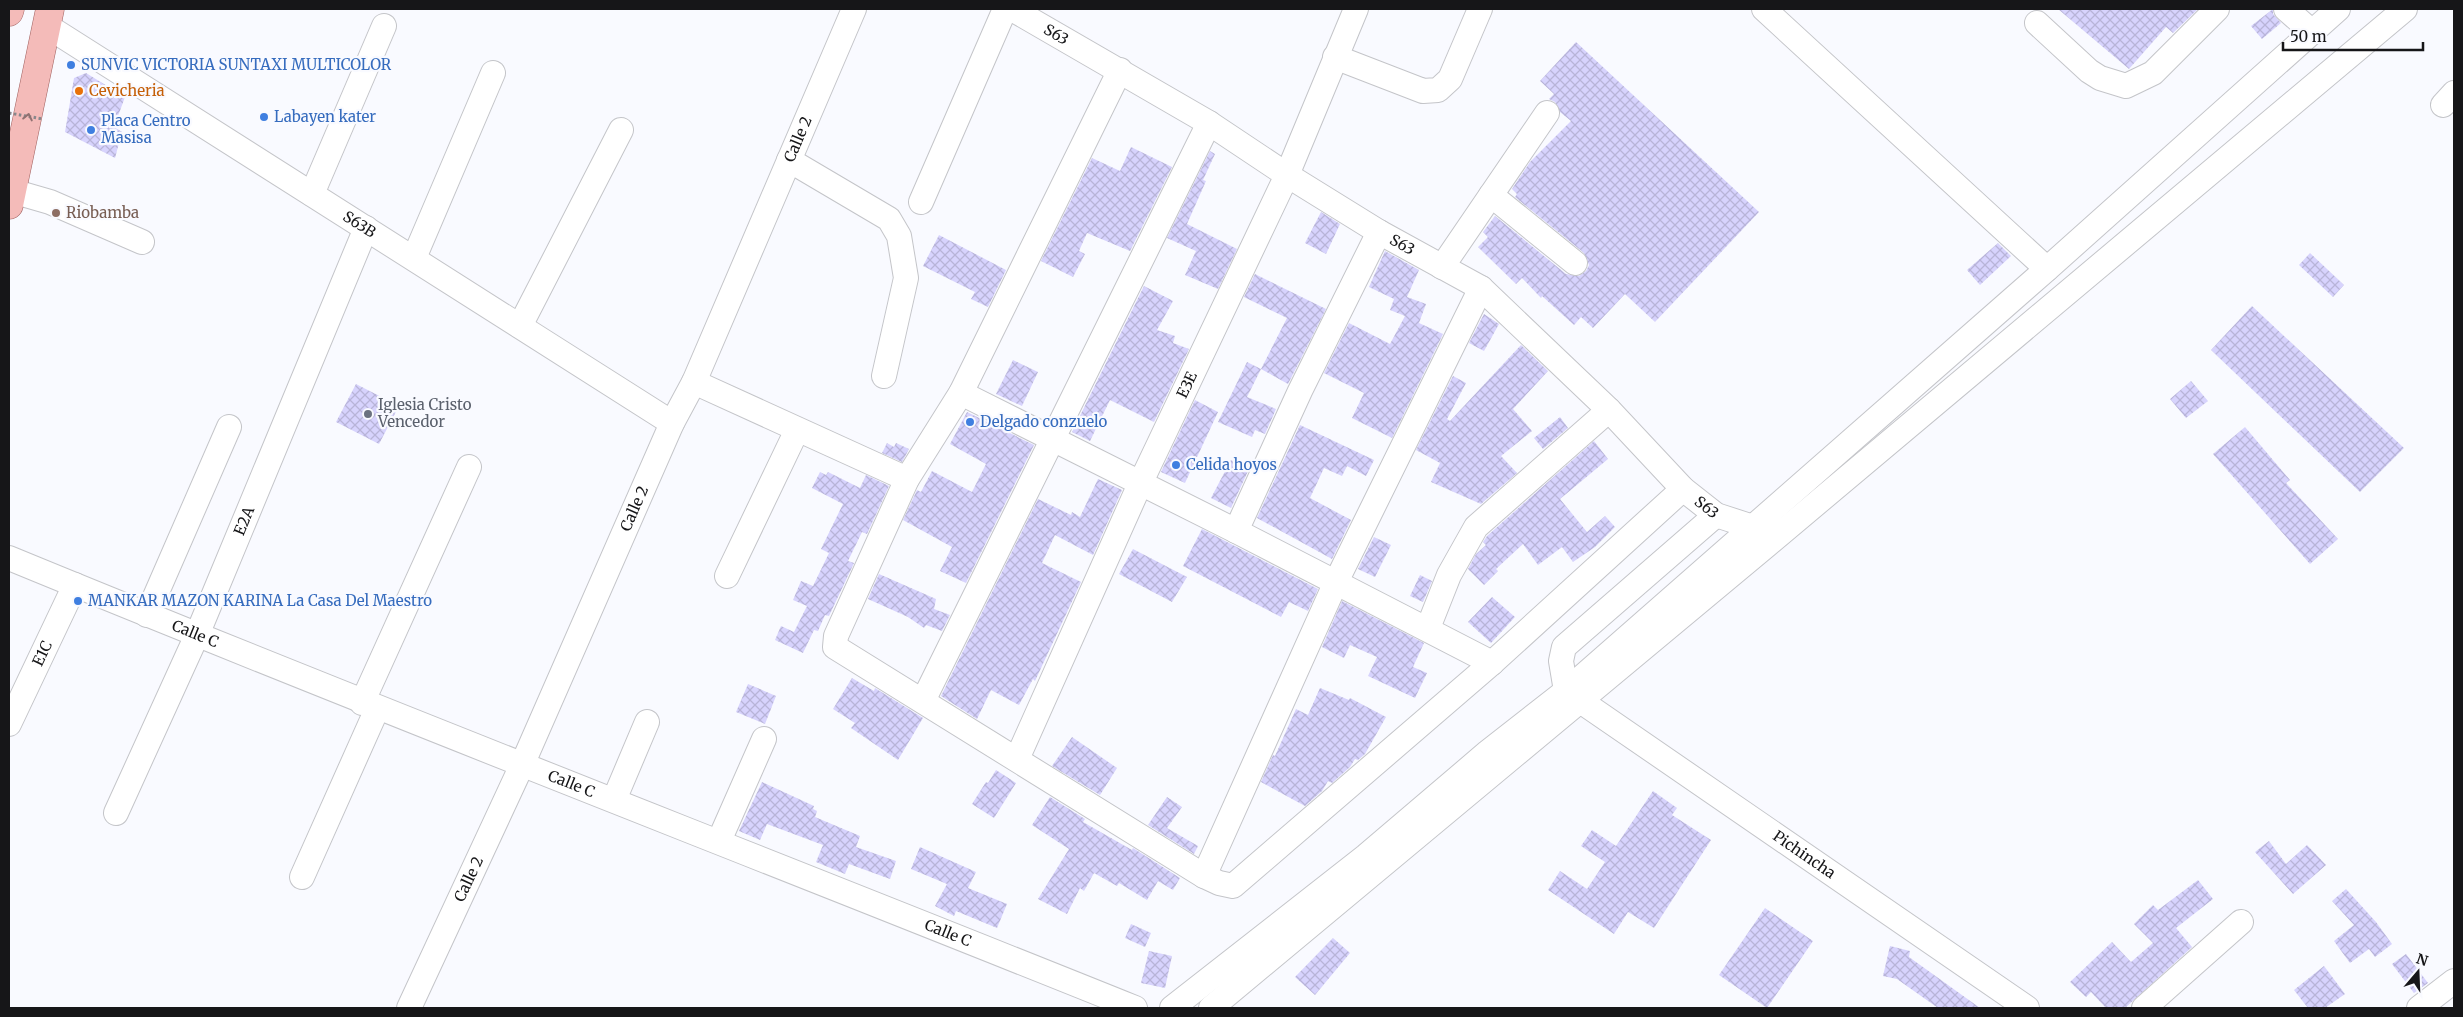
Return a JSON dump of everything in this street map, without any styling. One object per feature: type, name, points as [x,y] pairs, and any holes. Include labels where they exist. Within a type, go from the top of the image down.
[{"type":"main road","points":[[10,198],[13,164],[48,17]]},
{"type":"street","name":"Calle 2","points":[[409,1008],[522,765],[672,423],[694,382],[854,9]]},
{"type":"street","points":[[921,202],[1005,9]]},
{"type":"street","name":"S63","points":[[1012,9],[1209,123],[1287,175],[1380,232],[1481,288],[1609,410],[1683,489],[1716,515],[1754,527]]},
{"type":"street","name":"E3E","points":[[1017,759],[1140,484],[1287,175],[1356,9]]},
{"type":"street","points":[[1335,57],[1423,91],[1438,90],[1450,79],[1480,9]]},
{"type":"street","points":[[1764,9],[2047,269]]},
{"type":"street","points":[[2037,23],[2089,71],[2100,78],[2126,86],[2153,73],[2216,9]]},
{"type":"street","points":[[2286,9],[2312,32]]},
{"type":"street","points":[[1172,1008],[1366,856],[1488,752],[1574,696],[1754,527],[2338,9]]},
{"type":"street","points":[[1211,1008],[1574,696],[2405,9]]},
{"type":"street","name":"S63B","points":[[48,17],[312,194],[672,423]]},
{"type":"street","points":[[312,194],[384,26]]},
{"type":"street","points":[[1120,70],[961,393],[907,479],[834,642],[835,647],[1204,876],[1219,883],[1233,886],[1492,664],[1683,489]]},
{"type":"street","points":[[414,258],[492,73]]},
{"type":"street","points":[[1442,266],[1547,113]]},
{"type":"street","points":[[923,701],[1209,123]]},
{"type":"street","points":[[520,326],[621,130]]},
{"type":"street","points":[[789,160],[889,219],[899,236],[906,278],[884,376]]},
{"type":"street","points":[[1491,195],[1575,263]]},
{"type":"street","points":[[10,198],[50,202],[142,242]]},
{"type":"street","name":"E2A","points":[[116,812],[197,635],[366,228]]},
{"type":"street","points":[[1236,530],[1300,391],[1380,232]]},
{"type":"street","points":[[1204,876],[1336,582],[1481,288]]},
{"type":"street","points":[[694,382],[907,479]]},
{"type":"street","points":[[961,393],[1140,484],[1236,530],[1428,628],[1492,664]]},
{"type":"street","points":[[1428,628],[1449,575],[1476,527],[1609,410]]},
{"type":"street","points":[[148,615],[228,427]]},
{"type":"street","points":[[727,576],[797,430]]},
{"type":"street","points":[[302,877],[369,706],[469,468]]},
{"type":"street","points":[[1574,696],[1561,660],[1564,647],[1716,515]]},
{"type":"street","name":"Calle C","points":[[9,558],[369,706],[719,841],[1135,1008]]},
{"type":"street","name":"E1C","points":[[9,724],[75,586]]},
{"type":"street","name":"Pichincha","points":[[1574,696],[2027,1008]]},
{"type":"street","points":[[614,800],[647,722]]},
{"type":"street","points":[[719,841],[764,739]]},
{"type":"street","points":[[2144,1008],[2241,922]]},
{"type":"street","points":[[2419,1008],[2454,981]]},
{"type":"path","points":[[9,113],[43,119]]},
{"type":"building","points":[[2058,9],[2198,9],[2173,33],[2166,27],[2129,69]]},
{"type":"building","points":[[2273,9],[2273,14],[2281,23],[2262,39],[2251,26]]},
{"type":"building","points":[[1576,42],[1759,212],[1655,322],[1625,294],[1593,328],[1581,317],[1574,325],[1542,296],[1541,298],[1522,278],[1516,284],[1478,247],[1488,237],[1483,232],[1495,216],[1566,274],[1579,276],[1586,271],[1589,265],[1584,253],[1515,197],[1517,194],[1512,189],[1530,162],[1571,121],[1560,112],[1555,102],[1549,99],[1554,94],[1540,81]]},
{"type":"building","points":[[86,73],[125,97],[114,127],[122,132],[115,158],[65,132],[74,78]]},
{"type":"building","points":[[1131,147],[1172,167],[1130,251],[1087,233],[1079,251],[1085,254],[1073,277],[1041,261],[1092,158],[1120,171]]},
{"type":"building","points":[[1210,151],[1215,154],[1203,180],[1206,181],[1187,224],[1237,249],[1218,289],[1185,275],[1196,251],[1167,238]]},
{"type":"building","points":[[1321,212],[1340,224],[1326,254],[1305,243]]},
{"type":"building","points":[[939,235],[1006,270],[988,307],[971,299],[975,292],[923,266]]},
{"type":"building","points":[[1998,243],[2011,256],[1980,285],[1967,270]]},
{"type":"building","points":[[1385,251],[1419,270],[1407,297],[1426,304],[1419,323],[1443,334],[1392,438],[1352,418],[1364,393],[1324,373],[1349,323],[1390,344],[1405,316],[1390,310],[1394,299],[1369,287]]},
{"type":"building","points":[[2310,253],[2344,285],[2333,297],[2299,265]]},
{"type":"building","points":[[1255,274],[1326,309],[1288,384],[1261,369],[1287,318],[1244,297]]},
{"type":"building","points":[[1144,286],[1173,301],[1157,330],[1175,336],[1173,343],[1189,349],[1154,422],[1110,400],[1090,441],[1072,432]]},
{"type":"building","points":[[2252,306],[2404,448],[2360,492],[2211,350]]},
{"type":"building","points":[[1484,314],[1499,324],[1484,351],[1469,343]]},
{"type":"building","points":[[1521,345],[1548,371],[1513,409],[1532,431],[1501,456],[1517,473],[1481,504],[1431,482],[1440,463],[1416,450],[1453,376],[1466,383],[1447,419],[1450,421]]},
{"type":"building","points":[[1013,360],[1038,372],[1022,406],[996,394]]},
{"type":"building","points":[[1247,362],[1261,369],[1247,397],[1276,409],[1265,434],[1255,430],[1252,437],[1218,422]]},
{"type":"building","points":[[2191,381],[2208,401],[2186,418],[2170,399]]},
{"type":"building","name":"Iglesia Cristo Vencedor","points":[[356,384],[399,406],[379,444],[336,422]]},
{"type":"building","points":[[1195,400],[1218,412],[1185,483],[1161,472]]},
{"type":"building","points":[[967,412],[1034,445],[966,583],[940,571],[952,547],[903,520],[917,490],[921,492],[932,471],[972,492],[986,464],[950,444]]},
{"type":"building","points":[[1560,417],[1568,428],[1543,449],[1534,438]]},
{"type":"building","points":[[1300,425],[1374,460],[1366,476],[1347,466],[1342,476],[1324,468],[1310,498],[1351,520],[1332,559],[1257,518]]},
{"type":"building","points":[[2245,427],[2290,480],[2286,483],[2338,539],[2310,564],[2213,454]]},
{"type":"building","points":[[1594,441],[1608,459],[1560,499],[1587,532],[1605,516],[1615,527],[1595,547],[1573,562],[1562,547],[1538,565],[1523,544],[1496,569],[1498,571],[1484,585],[1468,569],[1476,554],[1486,545],[1483,542],[1487,536]]},
{"type":"building","points":[[887,443],[894,447],[896,443],[909,449],[902,462],[882,453]]},
{"type":"building","points":[[1231,460],[1249,469],[1231,508],[1211,498]]},
{"type":"building","points":[[820,472],[826,475],[828,472],[860,488],[866,475],[889,486],[867,534],[862,532],[848,561],[854,563],[829,616],[825,615],[818,631],[814,630],[803,653],[775,640],[781,626],[794,632],[807,606],[793,600],[801,581],[813,586],[829,553],[821,549],[843,504],[812,488]]},
{"type":"building","points":[[1098,479],[1122,490],[1093,555],[1055,535],[1042,563],[1081,582],[1035,681],[1033,679],[1019,705],[991,690],[977,719],[941,696],[1038,499],[1071,515],[1072,512],[1080,517]]},
{"type":"building","points":[[1202,529],[1318,589],[1308,611],[1289,602],[1281,617],[1183,566]]},
{"type":"building","points":[[1374,537],[1391,545],[1375,577],[1358,569]]},
{"type":"building","points":[[1133,549],[1187,577],[1172,602],[1119,574]]},
{"type":"building","points":[[879,574],[936,599],[934,609],[950,615],[942,631],[926,625],[924,628],[908,617],[868,599]]},
{"type":"building","points":[[1420,575],[1432,581],[1423,602],[1410,596]]},
{"type":"building","points":[[1492,597],[1515,617],[1491,643],[1468,622]]},
{"type":"building","points":[[1342,601],[1424,643],[1413,667],[1427,673],[1415,698],[1368,676],[1377,657],[1350,645],[1344,658],[1322,647]]},
{"type":"building","points":[[852,678],[874,691],[875,688],[923,718],[898,760],[851,728],[855,723],[833,709]]},
{"type":"building","points":[[748,684],[776,696],[765,724],[736,712]]},
{"type":"building","points":[[1320,688],[1349,700],[1350,698],[1386,717],[1365,754],[1358,760],[1355,759],[1350,767],[1332,783],[1328,781],[1322,791],[1305,806],[1261,782],[1296,709],[1308,715]]},
{"type":"building","points":[[1072,737],[1117,768],[1100,795],[1052,766]]},
{"type":"building","points":[[996,770],[1016,783],[994,818],[972,804]]},
{"type":"building","points":[[762,782],[814,806],[813,809],[817,811],[815,817],[860,836],[856,847],[896,861],[890,879],[849,864],[845,874],[816,862],[823,845],[767,824],[760,840],[739,831]]},
{"type":"building","points":[[1653,791],[1677,808],[1672,815],[1711,840],[1654,928],[1628,912],[1614,934],[1548,890],[1560,871],[1587,889],[1605,862],[1581,846],[1592,830],[1616,846]]},
{"type":"building","points":[[1050,797],[1085,819],[1083,822],[1132,850],[1133,848],[1180,878],[1173,890],[1158,881],[1147,900],[1119,883],[1117,886],[1094,873],[1084,891],[1080,888],[1067,914],[1038,899],[1069,849],[1032,825]]},
{"type":"building","points":[[1167,797],[1182,807],[1167,828],[1198,846],[1194,854],[1148,825]]},
{"type":"building","points":[[2269,841],[2286,864],[2307,845],[2326,865],[2293,894],[2255,852]]},
{"type":"building","points":[[920,847],[976,872],[968,888],[1007,904],[997,928],[956,911],[954,916],[935,906],[947,884],[911,869]]},
{"type":"building","points":[[2198,880],[2213,899],[2176,928],[2192,947],[2125,1008],[2106,1008],[2091,992],[2086,997],[2070,982],[2112,942],[2131,962],[2153,943],[2134,924],[2153,905],[2158,910]]},
{"type":"building","points":[[2346,889],[2376,922],[2392,944],[2375,957],[2369,949],[2350,963],[2334,941],[2354,925],[2332,901]]},
{"type":"building","points":[[1765,908],[1813,941],[1767,1008],[1719,975]]},
{"type":"building","points":[[1131,924],[1151,933],[1145,947],[1125,938]]},
{"type":"building","points":[[1333,938],[1350,953],[1315,995],[1295,977]]},
{"type":"building","points":[[1890,946],[1910,951],[1909,957],[1980,1008],[1938,1008],[1897,979],[1883,976]]},
{"type":"building","points":[[1149,951],[1172,956],[1165,988],[1141,983]]},
{"type":"building","points":[[2406,954],[2428,983],[2414,993],[2392,964]]},
{"type":"building","points":[[2324,966],[2345,994],[2325,1008],[2308,1008],[2294,990]]},
{"type":"place","name":"SUNVIC VICTORIA SUNTAXI MULTICOLOR","points":[[71,65]]},
{"type":"place","name":"Cevicheria","points":[[79,91]]},
{"type":"place","name":"Labayen kater","points":[[264,117]]},
{"type":"place","name":"Placa Centro Masisa","points":[[91,130]]},
{"type":"place","name":"Riobamba","points":[[56,213]]},
{"type":"place","name":"Iglesia Cristo Vencedor","points":[[368,414]]},
{"type":"place","name":"Delgado conzuelo","points":[[970,422]]},
{"type":"place","name":"Celida hoyos","points":[[1176,465]]},
{"type":"place","name":"MANKAR MAZON KARINA La Casa Del Maestro","points":[[78,601]]}]
